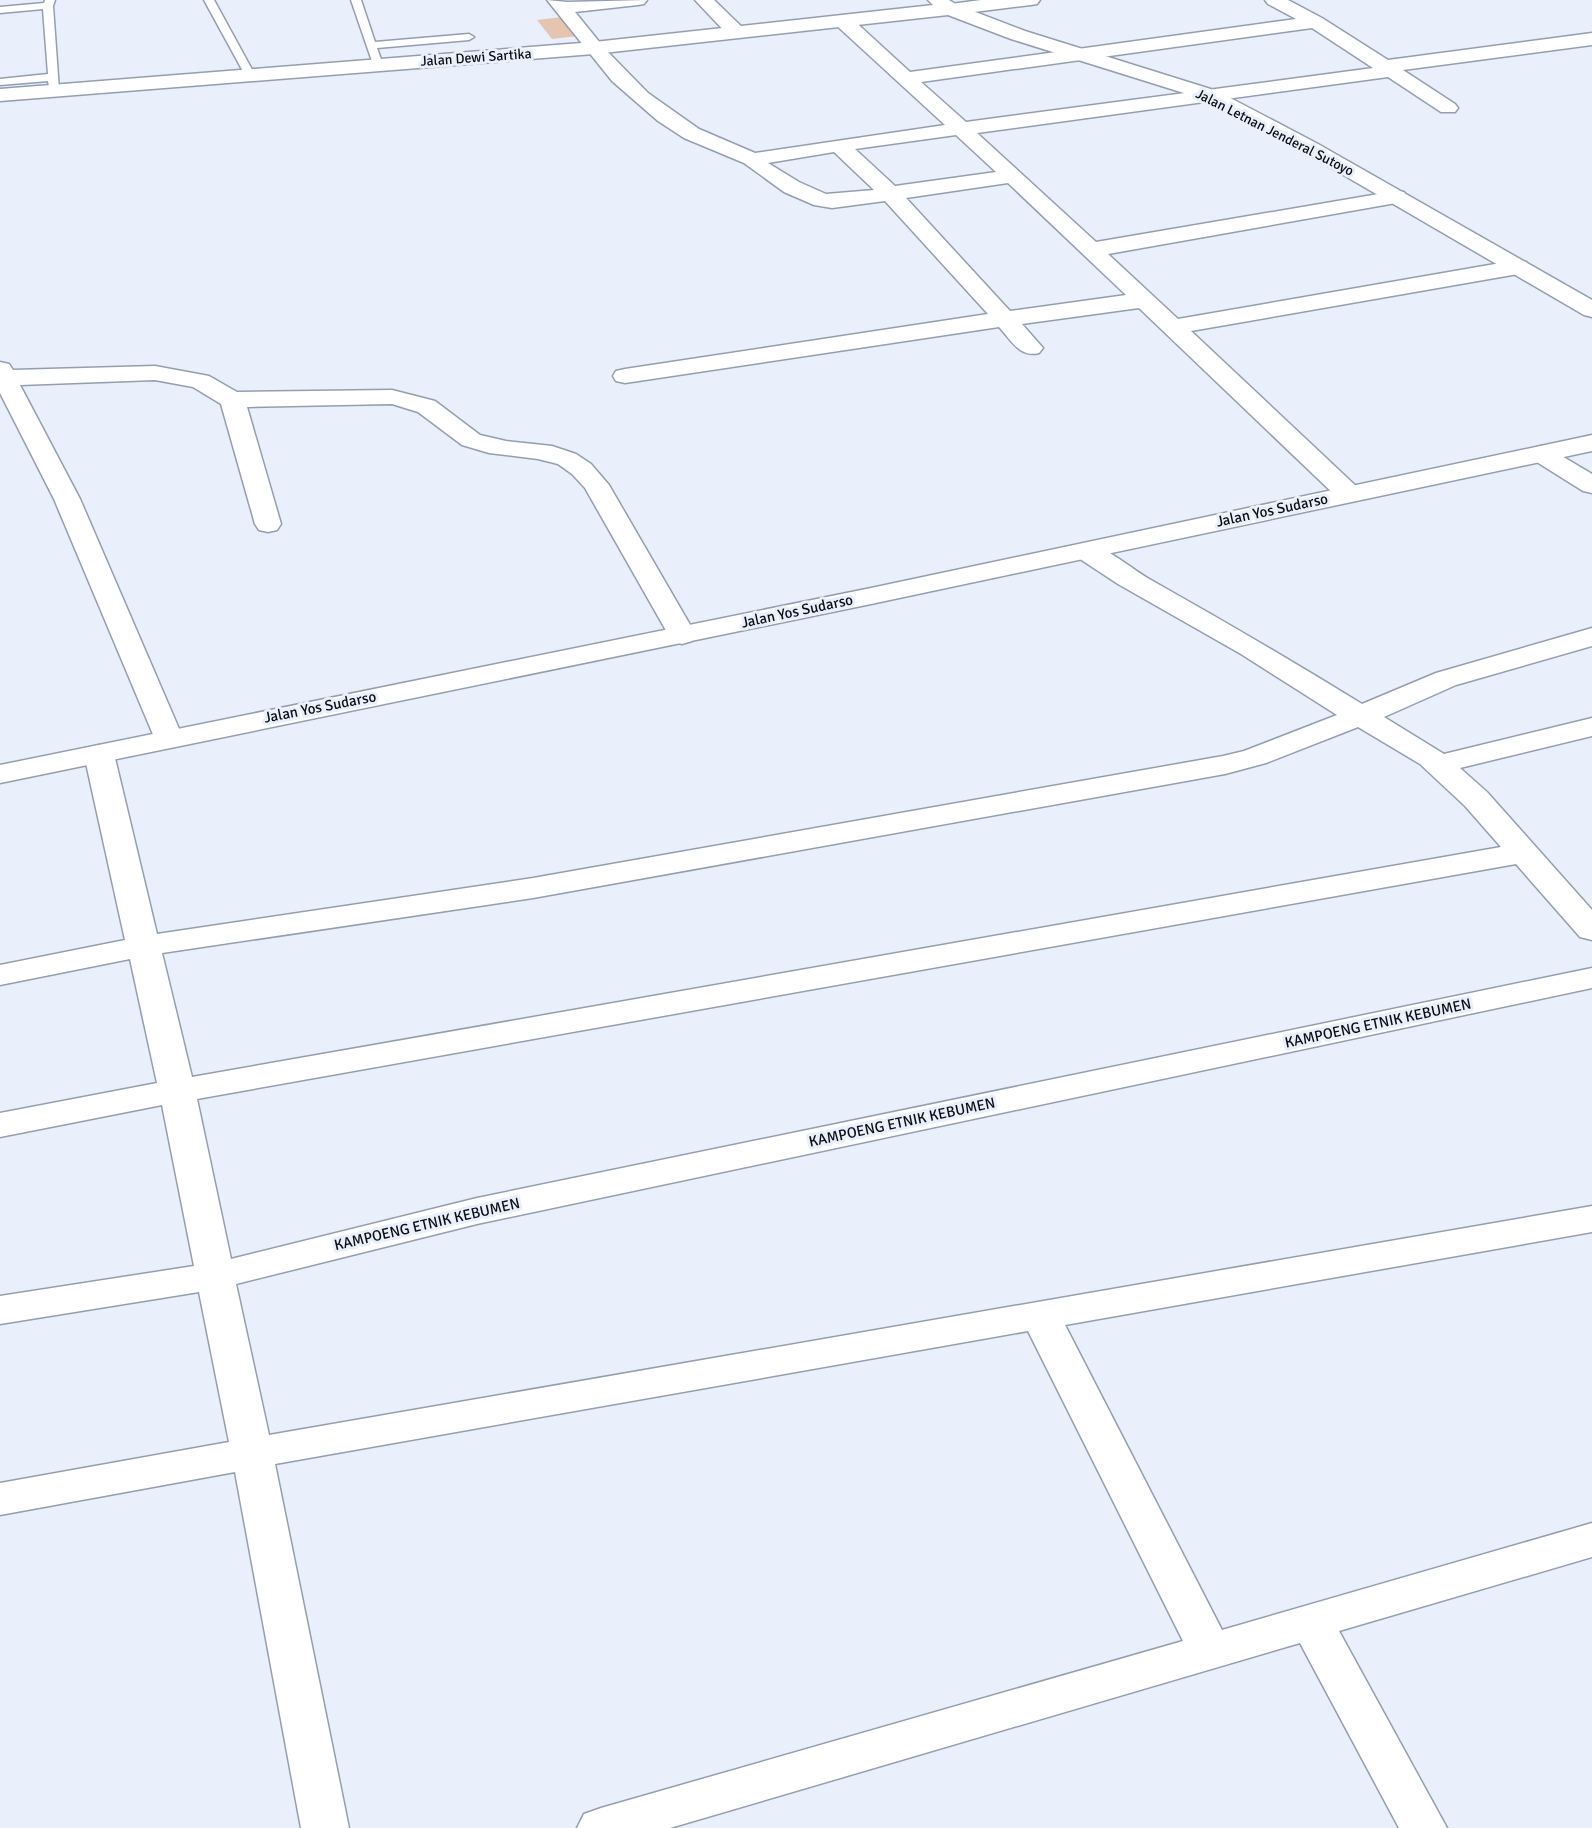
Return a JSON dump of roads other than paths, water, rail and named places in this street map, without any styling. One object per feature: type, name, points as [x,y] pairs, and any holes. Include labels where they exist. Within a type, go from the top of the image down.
[{"type":"street","points":[[559,4],[638,0]]},
{"type":"street","points":[[704,0],[737,33]]},
{"type":"street","name":"Jalan Dewi Sartika","points":[[0,95],[54,84],[250,75],[594,48],[843,21],[943,4],[1031,0]]},
{"type":"street","points":[[1274,0],[1315,22],[1448,108]]},
{"type":"street","points":[[559,4],[621,80],[655,111],[675,125],[720,149],[754,160],[840,145],[1210,95],[1592,39]]},
{"type":"street","name":"Jalan Letnan Jenderal Sutoyo","points":[[943,4],[1077,55],[1210,95],[1311,148],[1592,310]]},
{"type":"street","points":[[843,21],[1013,176],[1348,493]]},
{"type":"street","points":[[907,78],[1315,22]]},
{"type":"street","points":[[1567,42],[1592,57]]},
{"type":"street","points":[[840,145],[891,194],[1031,348]]},
{"type":"street","points":[[754,160],[754,163],[779,179],[823,201],[832,202],[1013,176]]},
{"type":"street","points":[[1091,250],[1396,197]]},
{"type":"street","points":[[1173,327],[1518,267]]},
{"type":"street","points":[[625,376],[1144,300]]},
{"type":"street","points":[[168,738],[67,499],[3,374],[155,373],[200,381],[232,400],[266,401],[366,396],[414,401],[430,408],[465,437],[474,441],[492,446],[557,454],[584,468],[596,485],[682,635]]},
{"type":"street","points":[[232,400],[268,524]]},
{"type":"street","name":"Jalan Yos Sudarso","points":[[0,774],[1087,551],[1348,493],[1417,481],[1592,443]]},
{"type":"street","points":[[1541,454],[1592,485]]},
{"type":"street","points":[[1087,551],[1128,578],[1251,648],[1360,716],[1398,736],[1440,764],[1476,799],[1592,930]]},
{"type":"street","points":[[0,975],[143,946],[534,888],[1190,772],[1255,757],[1446,679],[1592,637]]},
{"type":"street","points":[[1440,764],[1592,727]]},
{"type":"street","points":[[99,754],[177,1091],[252,1453],[325,1828]]},
{"type":"street","points":[[0,1125],[177,1091],[1523,853]]},
{"type":"street","name":"KAMPOENG ETNIK KEBUMEN","points":[[0,1310],[215,1276],[477,1210],[1592,978]]},
{"type":"street","points":[[0,1499],[1592,1219]]},
{"type":"street","points":[[1040,1315],[1210,1651]]},
{"type":"street","points":[[602,1828],[1592,1540]]},
{"type":"street","points":[[1311,1622],[1424,1828]]},
{"type":"lane","points":[[210,0],[250,75]]},
{"type":"lane","points":[[356,0],[378,65]]},
{"type":"lane","points":[[0,10],[49,3],[54,84],[0,82]]},
{"type":"lane","points":[[371,45],[469,38]]}]
